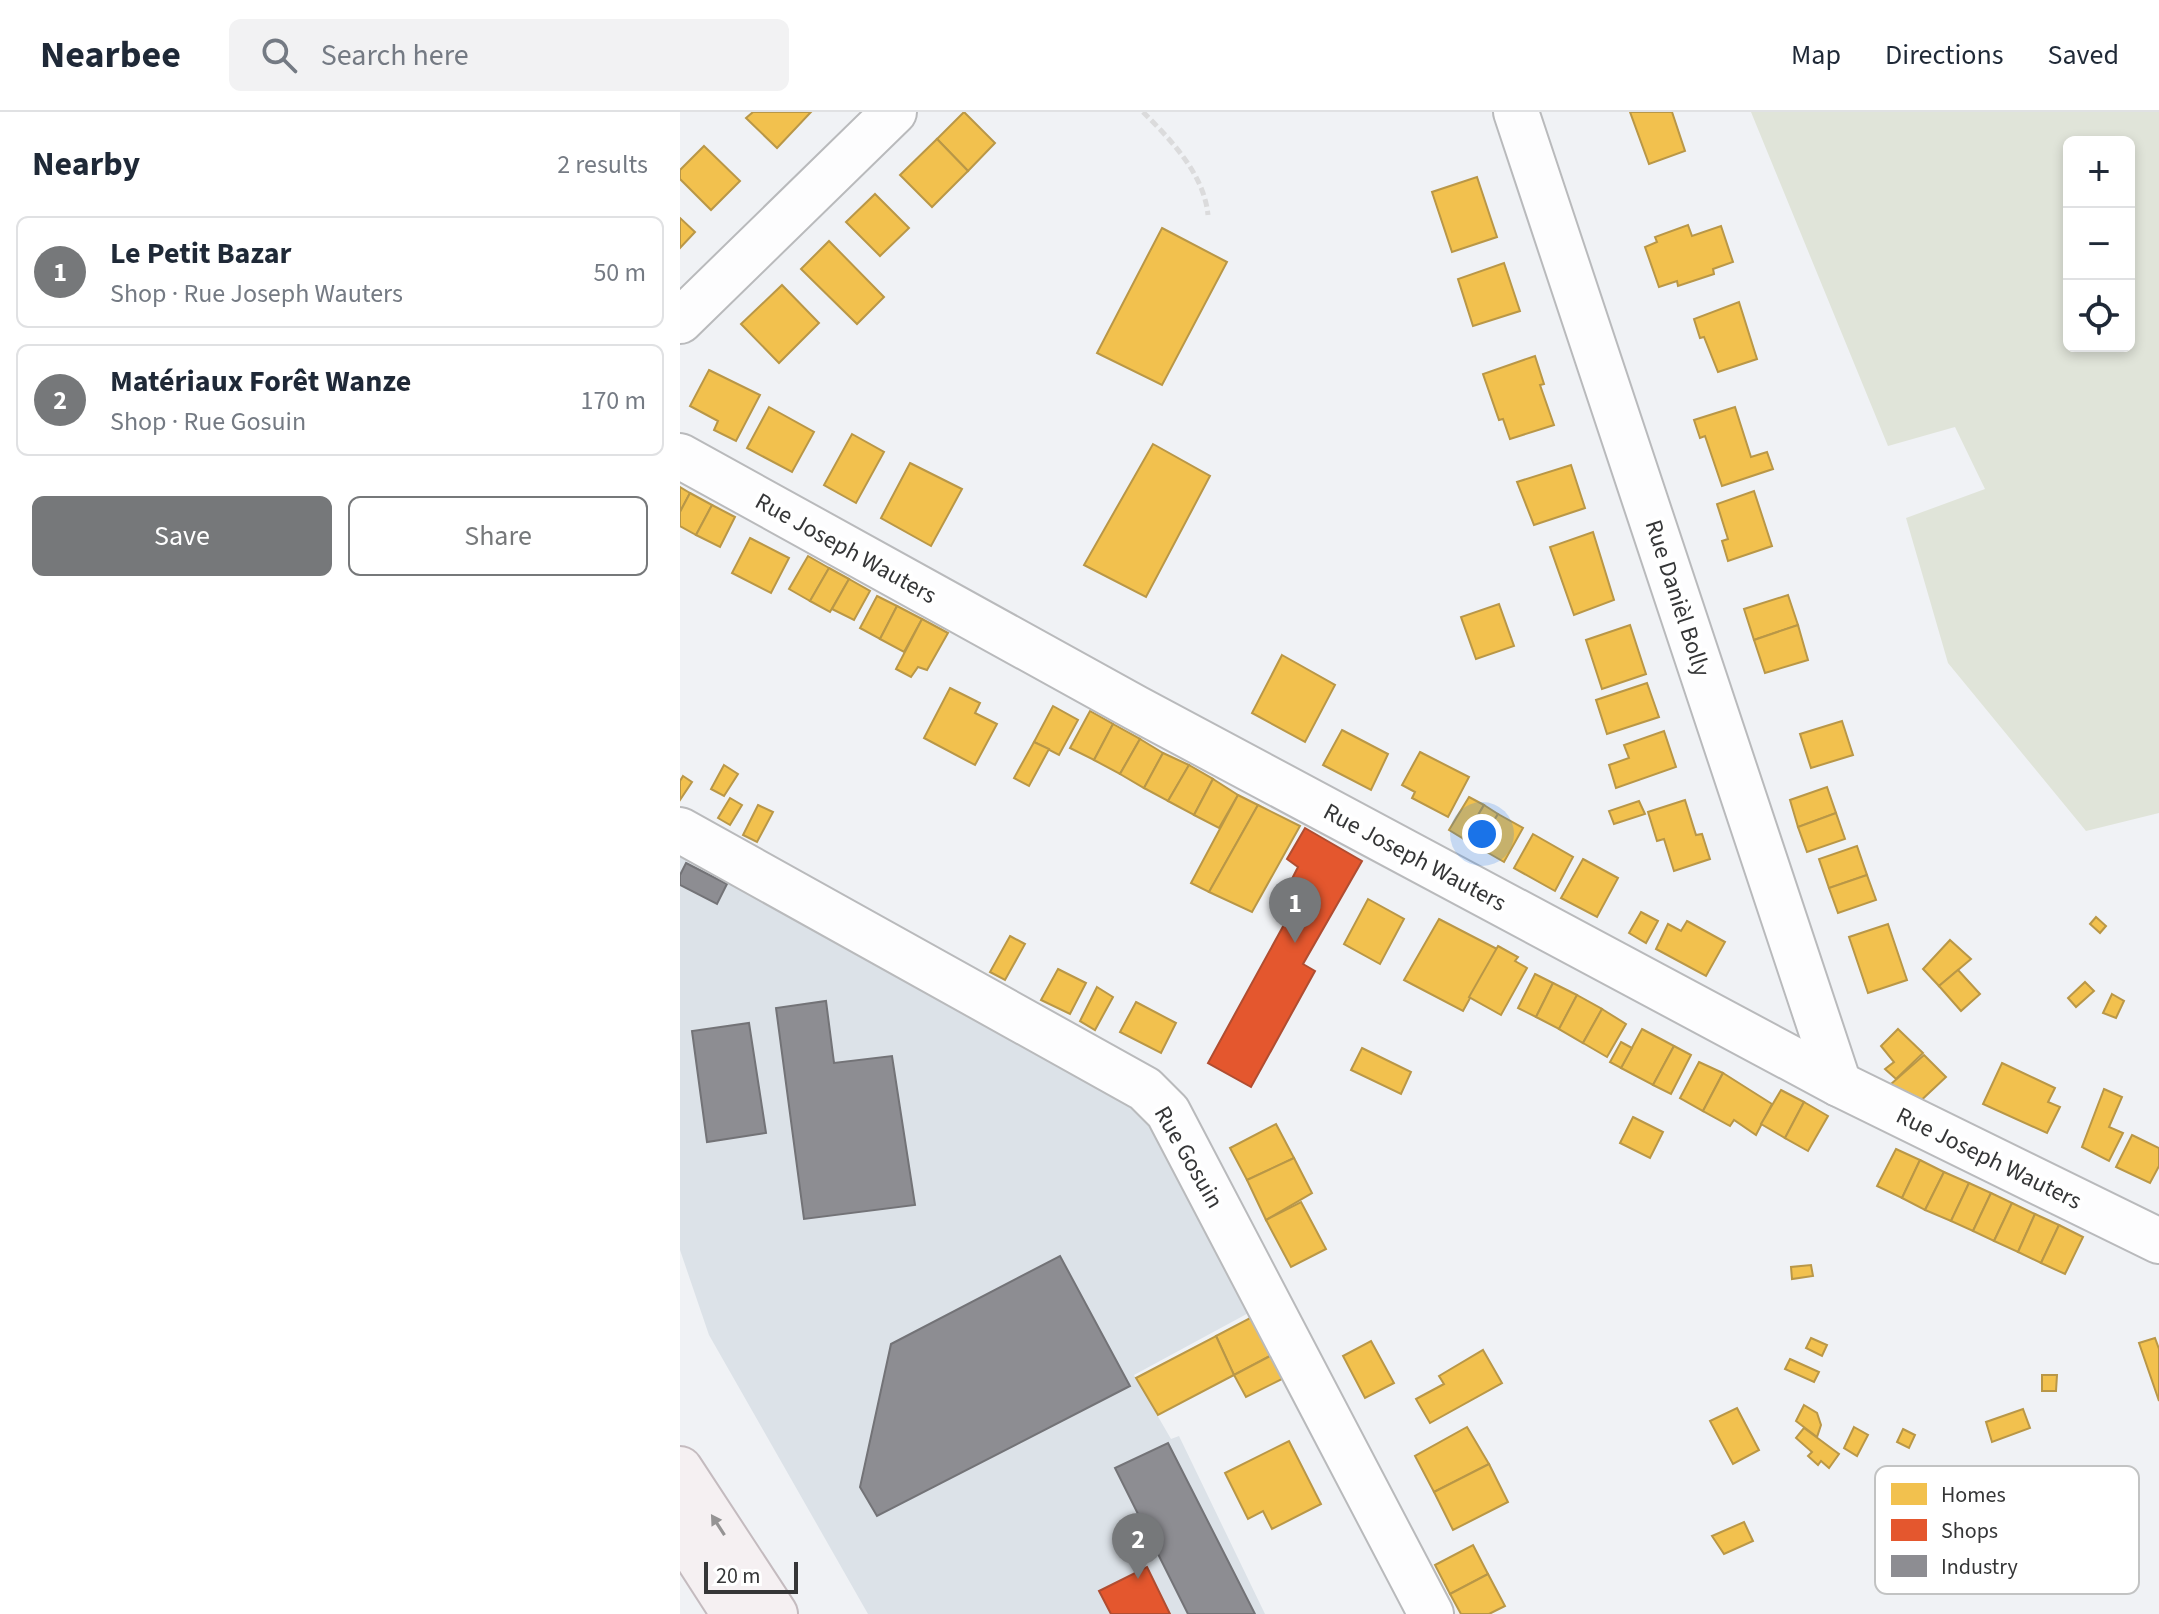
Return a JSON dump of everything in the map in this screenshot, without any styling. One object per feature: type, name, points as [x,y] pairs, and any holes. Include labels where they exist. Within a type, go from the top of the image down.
[{"type":"main road","points":[[680,1469],[775,1614]]},
{"type":"main road","points":[[680,1530],[734,1614]]},
{"type":"street","points":[[680,321],[894,112]]},
{"type":"street","name":"Rue Danièl Bolly","points":[[1516,112],[1839,1084]]},
{"type":"street","name":"Rue Joseph Wauters","points":[[680,456],[1136,708],[1839,1084],[2159,1241]]},
{"type":"street","name":"Rue Gosuin","points":[[680,830],[1145,1089],[1168,1112],[1431,1614]]},
{"type":"street","points":[[680,1574],[734,1614]]},
{"type":"path","points":[[1143,112],[1171,141],[1191,170],[1207,199],[1208,215]]},
{"type":"shaded area","points":[[1751,112],[2159,112],[2159,813],[2086,831],[1948,663],[1906,518],[1985,489],[1955,427],[1888,446]]},
{"type":"shaded area","points":[[680,857],[1128,1099],[1156,1130],[1254,1310],[1134,1375],[1171,1439],[1179,1436],[1265,1614],[868,1614],[709,1335],[680,1250]]},
{"type":"building: Homes","points":[[753,112],[811,112],[777,148],[746,118]]},
{"type":"building: Homes","points":[[964,112],[995,143],[968,171],[937,139]]},
{"type":"building: Homes","points":[[1630,112],[1672,112],[1685,151],[1649,164]]},
{"type":"building: Homes","points":[[937,139],[968,171],[932,207],[900,175]]},
{"type":"building: Homes","points":[[704,146],[740,181],[711,210],[680,179],[680,170]]},
{"type":"building: Homes","points":[[1477,177],[1497,237],[1452,252],[1432,192]]},
{"type":"building: Homes","points":[[875,194],[909,228],[880,256],[846,222]]},
{"type":"building: Homes","points":[[680,218],[695,232],[680,248]]},
{"type":"building: Homes","points":[[1688,225],[1692,236],[1721,226],[1733,262],[1713,269],[1714,274],[1678,286],[1677,281],[1659,287],[1645,247],[1657,242],[1655,237]]},
{"type":"building: Homes","points":[[1162,228],[1227,262],[1162,385],[1097,353]]},
{"type":"building: Homes","points":[[829,241],[884,297],[857,324],[801,269]]},
{"type":"building: Homes","points":[[1504,263],[1520,311],[1473,326],[1458,279]]},
{"type":"building: Homes","points":[[782,285],[819,323],[779,363],[741,324]]},
{"type":"building: Homes","points":[[1739,302],[1757,359],[1718,372],[1694,319]]},
{"type":"building: Homes","points":[[1535,356],[1544,384],[1540,385],[1554,425],[1510,439],[1503,419],[1499,420],[1483,374]]},
{"type":"building: Homes","points":[[709,370],[760,395],[736,441],[714,430],[718,421],[690,406]]},
{"type":"building: Homes","points":[[769,407],[814,432],[792,472],[747,448]]},
{"type":"building: Homes","points":[[1735,407],[1751,457],[1767,452],[1773,469],[1722,486],[1705,436],[1700,438],[1694,420]]},
{"type":"building: Homes","points":[[852,434],[884,452],[856,503],[824,485]]},
{"type":"building: Homes","points":[[1153,444],[1210,476],[1146,597],[1084,565]]},
{"type":"building: Homes","points":[[910,463],[962,489],[931,546],[881,518]]},
{"type":"building: Homes","points":[[1571,465],[1585,508],[1534,525],[1517,482]]},
{"type":"building: Homes","points":[[680,487],[690,493],[680,512]]},
{"type":"building: Homes","points":[[1754,491],[1772,546],[1728,561],[1722,541],[1728,539],[1717,504]]},
{"type":"building: Homes","points":[[690,493],[712,505],[696,535],[680,526],[680,512]]},
{"type":"building: Homes","points":[[712,505],[735,517],[720,547],[696,535]]},
{"type":"building: Homes","points":[[1593,532],[1614,600],[1574,615],[1550,547]]},
{"type":"building: Homes","points":[[750,538],[789,558],[771,593],[732,573]]},
{"type":"building: Homes","points":[[808,556],[829,568],[810,601],[789,589]]},
{"type":"building: Homes","points":[[829,568],[849,579],[830,612],[810,601]]},
{"type":"building: Homes","points":[[849,579],[870,591],[854,620],[832,609]]},
{"type":"building: Homes","points":[[1788,595],[1798,625],[1754,640],[1744,609]]},
{"type":"building: Homes","points":[[877,596],[897,606],[880,639],[860,628]]},
{"type":"building: Homes","points":[[1499,604],[1514,646],[1476,659],[1461,617]]},
{"type":"building: Homes","points":[[897,606],[922,619],[904,652],[880,639]]},
{"type":"building: Homes","points":[[922,619],[948,633],[927,670],[918,667],[911,677],[896,669]]},
{"type":"building: Homes","points":[[1630,625],[1646,674],[1602,689],[1586,640]]},
{"type":"building: Homes","points":[[1798,625],[1808,660],[1765,673],[1754,640]]},
{"type":"building: Homes","points":[[1282,655],[1335,685],[1305,742],[1252,713]]},
{"type":"building: Homes","points":[[1647,683],[1659,717],[1607,734],[1596,700]]},
{"type":"building: Homes","points":[[950,688],[980,703],[975,713],[997,724],[975,765],[924,738]]},
{"type":"building: Homes","points":[[1053,706],[1078,720],[1059,755],[1034,742]]},
{"type":"building: Homes","points":[[1090,711],[1113,724],[1094,760],[1070,748]]},
{"type":"building: Homes","points":[[1842,721],[1853,755],[1811,768],[1800,734]]},
{"type":"building: Homes","points":[[1113,724],[1140,739],[1120,774],[1094,760]]},
{"type":"building: Homes","points":[[1342,730],[1388,754],[1371,790],[1323,765]]},
{"type":"building: Homes","points":[[1664,731],[1676,767],[1616,788],[1609,765],[1629,758],[1624,745]]},
{"type":"building: Homes","points":[[1140,739],[1163,753],[1144,788],[1120,774]]},
{"type":"building: Homes","points":[[1034,742],[1049,749],[1029,786],[1014,778]]},
{"type":"building: Homes","points":[[1420,752],[1469,777],[1448,817],[1412,798],[1415,792],[1402,785]]},
{"type":"building: Homes","points":[[1163,753],[1189,765],[1168,801],[1144,788]]},
{"type":"building: Homes","points":[[724,765],[738,774],[724,796],[711,789]]},
{"type":"building: Homes","points":[[1189,765],[1213,779],[1194,815],[1168,801]]},
{"type":"building: Homes","points":[[683,776],[692,782],[680,800],[680,781]]},
{"type":"building: Homes","points":[[1213,779],[1238,795],[1219,828],[1194,815]]},
{"type":"building: Homes","points":[[1827,787],[1836,813],[1798,827],[1790,800]]},
{"type":"building: Homes","points":[[1238,795],[1258,805],[1209,892],[1191,883]]},
{"type":"building: Homes","points":[[1469,797],[1484,805],[1464,839],[1449,830]]},
{"type":"building: Homes","points":[[730,798],[742,805],[730,825],[718,818]]},
{"type":"building: Homes","points":[[1685,800],[1696,835],[1702,834],[1710,859],[1674,871],[1664,839],[1657,841],[1648,812]]},
{"type":"building: Homes","points":[[1639,801],[1645,814],[1614,824],[1609,811]]},
{"type":"building: Homes","points":[[758,805],[773,812],[757,842],[743,835]]},
{"type":"building: Homes","points":[[1258,805],[1300,826],[1252,912],[1209,892]]},
{"type":"building: Homes","points":[[1484,805],[1498,814],[1478,847],[1464,839]]},
{"type":"building: Homes","points":[[1836,813],[1845,839],[1807,852],[1798,827]]},
{"type":"building: Homes","points":[[1498,814],[1523,828],[1504,862],[1478,847]]},
{"type":"building: Homes","points":[[1533,834],[1573,857],[1555,891],[1514,868]]},
{"type":"building: Homes","points":[[1857,846],[1867,875],[1829,888],[1819,859]]},
{"type":"building: Homes","points":[[1583,859],[1618,878],[1597,917],[1561,898]]},
{"type":"building: Homes","points":[[1867,875],[1876,900],[1838,913],[1829,888]]},
{"type":"building: Homes","points":[[1368,899],[1404,919],[1380,964],[1344,944]]},
{"type":"building: Homes","points":[[1641,912],[1658,921],[1646,943],[1629,933]]},
{"type":"building: Homes","points":[[2096,917],[2106,926],[2100,933],[2090,924]]},
{"type":"building: Homes","points":[[1439,919],[1497,949],[1463,1011],[1404,980]]},
{"type":"building: Homes","points":[[1687,921],[1725,942],[1706,976],[1656,949],[1668,924],[1681,931]]},
{"type":"building: Homes","points":[[1888,924],[1907,980],[1868,993],[1849,937]]},
{"type":"building: Homes","points":[[1010,936],[1025,944],[1005,980],[990,972]]},
{"type":"building: Homes","points":[[1950,940],[1971,959],[1939,986],[1923,969]]},
{"type":"building: Homes","points":[[1498,946],[1518,957],[1515,961],[1527,968],[1501,1015],[1469,997]]},
{"type":"building: Homes","points":[[1058,969],[1086,983],[1070,1014],[1041,1000]]},
{"type":"building: Homes","points":[[1958,970],[1980,994],[1961,1011],[1939,986]]},
{"type":"building: Homes","points":[[1535,974],[1553,983],[1536,1017],[1518,1008]]},
{"type":"building: Homes","points":[[2085,982],[2094,991],[2076,1007],[2068,998]]},
{"type":"building: Homes","points":[[1553,983],[1577,995],[1559,1029],[1536,1017]]},
{"type":"building: Homes","points":[[1097,987],[1113,997],[1095,1030],[1080,1021]]},
{"type":"building: Homes","points":[[2112,994],[2124,1001],[2116,1018],[2103,1013]]},
{"type":"building: Homes","points":[[1577,995],[1602,1009],[1583,1043],[1559,1029]]},
{"type":"building: Homes","points":[[1136,1002],[1176,1023],[1161,1053],[1120,1032]]},
{"type":"building: Homes","points":[[1602,1009],[1626,1024],[1607,1057],[1583,1043]]},
{"type":"building: Homes","points":[[1642,1029],[1674,1046],[1653,1085],[1621,1068]]},
{"type":"building: Homes","points":[[1898,1029],[1923,1053],[1896,1079],[1885,1069],[1894,1062],[1881,1046]]},
{"type":"building: Homes","points":[[1621,1042],[1632,1048],[1621,1068],[1610,1062]]},
{"type":"building: Homes","points":[[1674,1046],[1691,1055],[1671,1094],[1653,1085]]},
{"type":"building: Homes","points":[[1362,1048],[1411,1072],[1401,1094],[1351,1070]]},
{"type":"building: Homes","points":[[1924,1055],[1946,1077],[1914,1107],[1891,1084]]},
{"type":"building: Homes","points":[[1699,1062],[1723,1073],[1703,1111],[1680,1098]]},
{"type":"building: Homes","points":[[2002,1063],[2055,1088],[2048,1102],[2060,1107],[2047,1133],[1983,1104]]},
{"type":"building: Homes","points":[[1723,1073],[1772,1104],[1756,1135],[1734,1120],[1730,1126],[1703,1111]]},
{"type":"building: Homes","points":[[2104,1089],[2122,1097],[2109,1127],[2123,1133],[2109,1161],[2082,1147]]},
{"type":"building: Homes","points":[[1781,1090],[1804,1102],[1785,1138],[1761,1124]]},
{"type":"building: Homes","points":[[1804,1102],[1828,1116],[1808,1151],[1785,1138]]},
{"type":"building: Homes","points":[[1633,1117],[1663,1132],[1650,1158],[1620,1143]]},
{"type":"building: Homes","points":[[1276,1124],[1294,1158],[1247,1180],[1230,1148]]},
{"type":"building: Homes","points":[[2132,1135],[2159,1148],[2159,1166],[2150,1183],[2116,1167]]},
{"type":"building: Homes","points":[[1896,1149],[1920,1160],[1902,1198],[1877,1186]]},
{"type":"building: Homes","points":[[1294,1158],[1312,1193],[1266,1220],[1247,1180]]},
{"type":"building: Homes","points":[[1920,1160],[1944,1172],[1925,1210],[1902,1198]]},
{"type":"building: Homes","points":[[1944,1172],[1969,1183],[1951,1221],[1925,1210]]},
{"type":"building: Homes","points":[[1969,1183],[1991,1193],[1973,1231],[1951,1221]]},
{"type":"building: Homes","points":[[1991,1193],[2012,1203],[1994,1241],[1973,1231]]},
{"type":"building: Homes","points":[[1301,1202],[1326,1249],[1291,1267],[1266,1220]]},
{"type":"building: Homes","points":[[2012,1203],[2035,1214],[2018,1252],[1994,1241]]},
{"type":"building: Homes","points":[[2035,1214],[2059,1225],[2041,1263],[2018,1252]]},
{"type":"building: Homes","points":[[2059,1225],[2083,1237],[2065,1274],[2041,1263]]},
{"type":"building: Homes","points":[[1811,1265],[1813,1276],[1792,1279],[1791,1267]]},
{"type":"building: Homes","points":[[1252,1317],[1272,1355],[1234,1375],[1216,1336]]},
{"type":"building: Homes","points":[[1216,1336],[1234,1375],[1158,1415],[1136,1378]]},
{"type":"building: Homes","points":[[1811,1338],[1827,1345],[1822,1356],[1806,1348]]},
{"type":"building: Homes","points":[[2155,1338],[2159,1349],[2159,1401],[2139,1343]]},
{"type":"building: Homes","points":[[1371,1341],[1394,1383],[1365,1398],[1343,1356]]},
{"type":"building: Homes","points":[[1483,1350],[1502,1383],[1430,1423],[1416,1399],[1444,1384],[1439,1376]]},
{"type":"building: Homes","points":[[1272,1355],[1284,1378],[1246,1397],[1234,1375]]},
{"type":"building: Homes","points":[[1790,1359],[1819,1372],[1814,1382],[1785,1369]]},
{"type":"building: Homes","points":[[2042,1375],[2057,1375],[2056,1391],[2042,1391]]},
{"type":"building: Homes","points":[[1804,1405],[1817,1413],[1821,1425],[1817,1437],[1796,1421]]},
{"type":"building: Homes","points":[[1737,1408],[1759,1450],[1733,1464],[1710,1421]]},
{"type":"building: Homes","points":[[2023,1409],[2030,1428],[1992,1442],[1986,1422]]},
{"type":"building: Homes","points":[[1467,1427],[1489,1464],[1434,1492],[1415,1456]]},
{"type":"building: Homes","points":[[1854,1427],[1868,1435],[1857,1456],[1844,1448]]},
{"type":"building: Homes","points":[[1804,1428],[1839,1454],[1829,1468],[1821,1461],[1818,1465],[1808,1456],[1812,1452],[1796,1438]]},
{"type":"building: Homes","points":[[1903,1429],[1915,1435],[1909,1448],[1897,1442]]},
{"type":"building: Homes","points":[[1289,1441],[1321,1504],[1272,1529],[1263,1511],[1248,1519],[1225,1473]]},
{"type":"building: Homes","points":[[1489,1464],[1508,1502],[1453,1530],[1434,1492]]},
{"type":"building: Homes","points":[[1744,1522],[1753,1541],[1724,1554],[1712,1536]]},
{"type":"building: Homes","points":[[1473,1545],[1488,1574],[1450,1594],[1435,1565]]},
{"type":"building: Homes","points":[[1488,1574],[1505,1606],[1489,1614],[1461,1614],[1450,1594]]},
{"type":"building: Shops","points":[[1305,828],[1362,861],[1303,964],[1315,971],[1251,1087],[1208,1063],[1286,921],[1274,914],[1298,867],[1287,859]]},
{"type":"building: Shops","points":[[1147,1567],[1170,1614],[1111,1614],[1099,1591]]},
{"type":"building: Industry","points":[[686,863],[727,884],[717,904],[680,885],[680,875]]},
{"type":"building: Industry","points":[[826,1001],[834,1063],[892,1056],[915,1205],[804,1219],[776,1008]]},
{"type":"building: Industry","points":[[749,1023],[766,1133],[707,1142],[692,1031]]},
{"type":"building: Industry","points":[[1060,1256],[1130,1386],[877,1516],[860,1487],[891,1344]]},
{"type":"building: Industry","points":[[1168,1443],[1255,1614],[1188,1614],[1115,1468]]},
{"type":"place","name":"Le Petit Bazar","points":[[1295,943]]},
{"type":"place","name":"Matériaux Forêt Wanze","points":[[1138,1579]]}]
